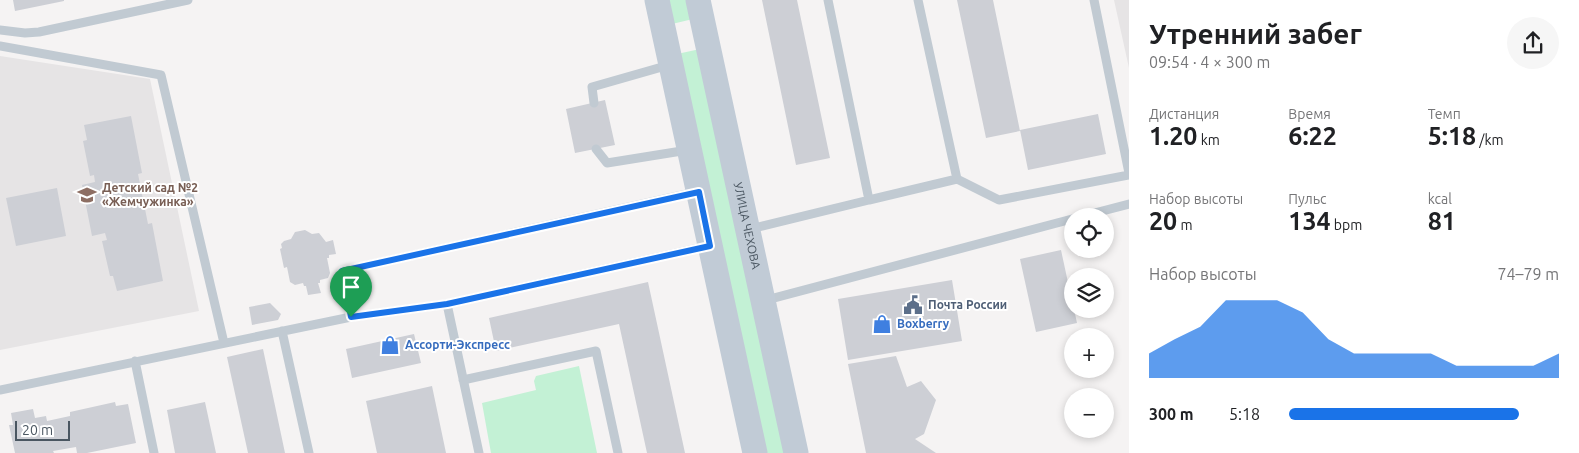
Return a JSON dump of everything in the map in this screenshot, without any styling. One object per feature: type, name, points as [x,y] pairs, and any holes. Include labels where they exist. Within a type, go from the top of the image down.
[{"type":"street","points":[[657,0],[755,453]]},
{"type":"street","name":"УЛИЦА ЧЕХОВА","points":[[698,0],[796,453]]},
{"type":"street","points":[[669,53],[705,35]]},
{"type":"lane","points":[[0,30],[25,34],[39,32],[188,0]]},
{"type":"lane","points":[[828,0],[869,200]]},
{"type":"lane","points":[[918,0],[957,178]]},
{"type":"lane","points":[[747,230],[957,178],[999,200],[1129,174],[1094,0]]},
{"type":"lane","points":[[0,46],[161,75],[224,343]]},
{"type":"lane","points":[[594,103],[592,87],[669,53]]},
{"type":"lane","points":[[596,149],[607,163],[690,150]]},
{"type":"lane","points":[[351,317],[342,271],[699,192]]},
{"type":"lane","points":[[1114,208],[1129,204]]},
{"type":"lane","points":[[763,301],[1064,221]]},
{"type":"lane","points":[[0,390],[351,317],[447,304],[710,246]]},
{"type":"lane","points":[[447,304],[479,453]]},
{"type":"lane","points":[[282,331],[309,453]]},
{"type":"lane","points":[[464,380],[596,351],[618,453]]},
{"type":"lane","points":[[135,361],[154,453]]},
{"type":"shaded area","points":[[1114,0],[1129,0],[1129,68]]},
{"type":"shaded area","name":"Детский сад №2 «Жемчужинка»","points":[[0,56],[150,79],[199,311],[0,350]]},
{"type":"green space","points":[[667,0],[689,0],[693,19],[672,24]]},
{"type":"green space","points":[[700,49],[787,453],[763,453],[677,54]]},
{"type":"green space","points":[[579,366],[597,453],[491,453],[482,403],[536,390],[534,381],[536,376]]},
{"type":"building","points":[[13,0],[64,0],[64,1],[15,11]]},
{"type":"building","points":[[762,0],[797,0],[830,158],[796,165]]},
{"type":"building","points":[[957,0],[993,0],[1020,131],[986,138]]},
{"type":"building","points":[[605,100],[615,145],[575,153],[566,109]]},
{"type":"building","points":[[1098,114],[1106,154],[1028,170],[1020,130]]},
{"type":"building","points":[[131,116],[142,173],[138,174],[148,224],[152,223],[163,281],[117,291],[113,276],[110,276],[102,241],[107,240],[105,233],[92,236],[82,185],[95,182],[94,175],[90,176],[83,141],[87,140],[84,125]]},
{"type":"building","points":[[57,188],[66,236],[16,246],[6,198]]},
{"type":"building","points":[[305,230],[312,234],[319,233],[326,242],[333,240],[336,254],[329,255],[329,258],[327,258],[330,273],[328,278],[320,280],[320,283],[318,283],[321,293],[308,295],[306,286],[303,283],[295,285],[290,282],[287,267],[284,268],[280,249],[282,248],[281,244],[291,239],[295,232]]},
{"type":"building","points":[[1061,250],[1065,268],[1064,318],[1076,318],[1077,323],[1036,332],[1020,259]]},
{"type":"building","points":[[952,280],[962,341],[848,360],[838,299]]},
{"type":"building","points":[[648,282],[685,453],[647,453],[619,324],[496,351],[489,318]]},
{"type":"building","points":[[270,303],[281,314],[278,320],[252,325],[249,307]]},
{"type":"building","points":[[414,334],[421,363],[352,378],[346,349]]},
{"type":"building","points":[[263,349],[285,453],[248,453],[227,357]]},
{"type":"building","points":[[896,356],[907,387],[921,381],[936,400],[924,434],[915,439],[936,453],[866,453],[848,364]]},
{"type":"building","points":[[432,386],[446,453],[377,453],[366,401]]},
{"type":"building","points":[[115,402],[116,406],[128,404],[136,443],[87,453],[77,453],[76,447],[53,451],[54,453],[15,453],[9,425],[13,425],[11,413],[33,409],[35,418],[46,416],[47,421],[70,416],[70,412]]},
{"type":"building","points":[[205,402],[216,453],[175,453],[167,410]]},
{"type":"place","name":"Детский сад №2 «Жемчужинка»","points":[[87,195]]},
{"type":"place","name":"Почта России","points":[[913,305]]},
{"type":"place","name":"Boxberry","points":[[882,324]]},
{"type":"place","name":"Ассорти-Экспресс","points":[[390,345]]},
{"type":"route","points":[[699,192],[710,246],[447,304],[351,317],[342,271],[699,192]]}]
